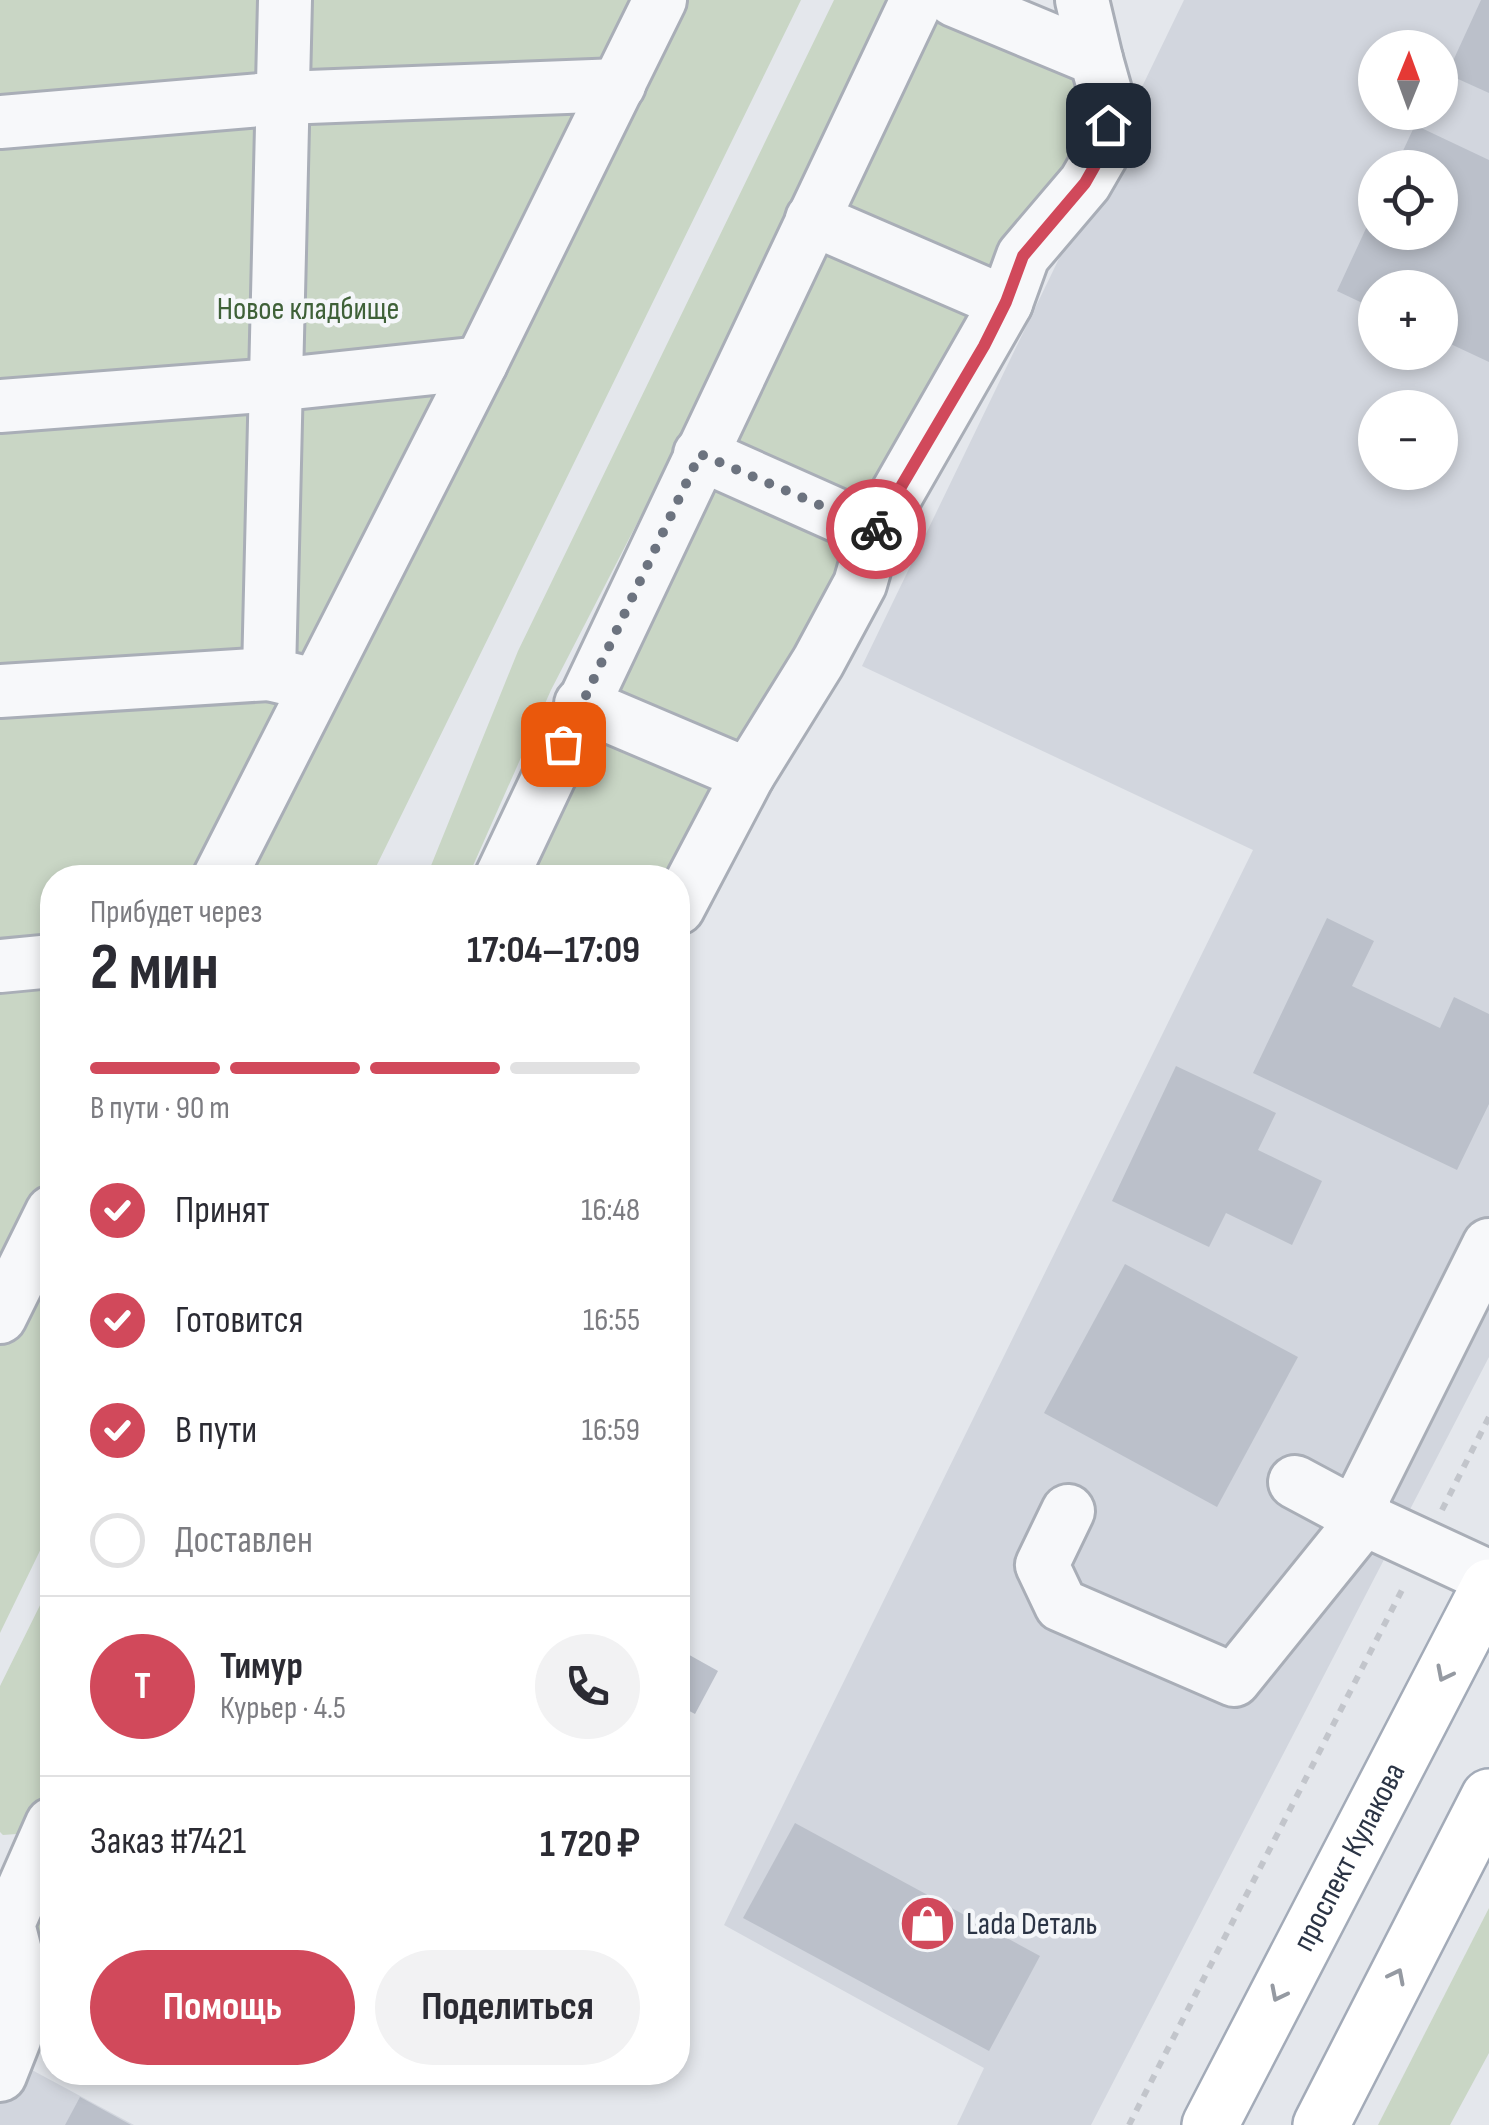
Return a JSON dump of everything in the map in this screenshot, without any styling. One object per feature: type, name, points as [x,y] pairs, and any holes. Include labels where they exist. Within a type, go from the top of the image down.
[{"type":"main road","name":"проспект Кулакова","points":[[1210,2125],[1489,1587]]},
{"type":"main road","points":[[1321,2125],[1489,1797]]},
{"type":"lane","points":[[286,0],[274,385],[292,680]]},
{"type":"lane","points":[[224,865],[292,680],[481,363],[660,0]]},
{"type":"lane","points":[[506,865],[917,0]]},
{"type":"lane","points":[[954,0],[1096,59]]},
{"type":"lane","points":[[690,885],[748,775],[818,662],[860,584],[875,532],[1006,302],[1023,256],[1085,183],[1106,146],[1109,105],[1082,0]]},
{"type":"lane","points":[[0,122],[282,98],[619,85]]},
{"type":"lane","points":[[812,218],[1006,302]]},
{"type":"lane","points":[[0,406],[274,385],[481,363]]},
{"type":"lane","points":[[700,454],[875,532]]},
{"type":"lane","points":[[0,690],[292,680]]},
{"type":"lane","points":[[582,704],[748,775]]},
{"type":"lane","points":[[0,966],[40,962]]},
{"type":"lane","points":[[1,1311],[40,1235]]},
{"type":"lane","points":[[1068,1511],[1042,1564],[1061,1605],[1234,1680],[1364,1519],[1364,1496],[1489,1245]]},
{"type":"lane","points":[[1296,1482],[1489,1578]]},
{"type":"lane","points":[[0,2075],[15,2038],[22,1979],[8,1924],[40,1851]]},
{"type":"path","points":[[1129,2125],[1489,1417]]},
{"type":"shaded area","points":[[1184,0],[1489,0],[1489,1357],[1091,2125],[957,2125],[984,2068],[724,1925],[1253,850],[862,666]]},
{"type":"shaded area","points":[[19,2063],[40,2074],[40,2085],[60,2085],[134,2125],[0,2125],[0,2097]]},
{"type":"green space","name":"Новое кладбище","points":[[0,0],[801,0],[377,865],[40,865],[40,1551],[0,1633]]},
{"type":"green space","points":[[834,0],[907,0],[551,690],[473,865],[431,865],[518,651]]},
{"type":"green space","points":[[911,0],[1111,55],[1034,261],[686,865],[496,865]]},
{"type":"green space","points":[[40,1605],[39,2002],[30,1833],[0,1832],[0,1686]]},
{"type":"green space","points":[[1489,1908],[1489,2053],[1450,2125],[1378,2125]]},
{"type":"building","points":[[1481,0],[1489,0],[1489,93],[1458,79],[1458,50]]},
{"type":"building","points":[[1413,130],[1426,130],[1489,160],[1489,362],[1458,347],[1458,270],[1358,270],[1358,301],[1337,291],[1358,246],[1358,250],[1458,250],[1458,150],[1403,150]]},
{"type":"building","points":[[1327,918],[1374,941],[1352,986],[1440,1028],[1454,997],[1489,1014],[1489,1104],[1457,1170],[1253,1073]]},
{"type":"building","points":[[1176,1066],[1276,1113],[1258,1150],[1322,1181],[1292,1245],[1226,1213],[1209,1247],[1112,1201]]},
{"type":"building","points":[[1125,1264],[1298,1357],[1217,1507],[1044,1413]]},
{"type":"building","points":[[690,1655],[718,1671],[695,1714],[690,1711]]},
{"type":"building","points":[[795,1823],[1040,1956],[989,2051],[743,1918]]},
{"type":"building","points":[[80,2097],[131,2125],[65,2125]]},
{"type":"way so far","points":[[563,744],[700,454],[875,532],[876,529]]},
{"type":"place","name":"Lada Dеталь","points":[[927,1924]]},
{"type":"route","points":[[876,529],[984,346],[1023,256],[1085,183],[1106,146],[1108,125]]}]
